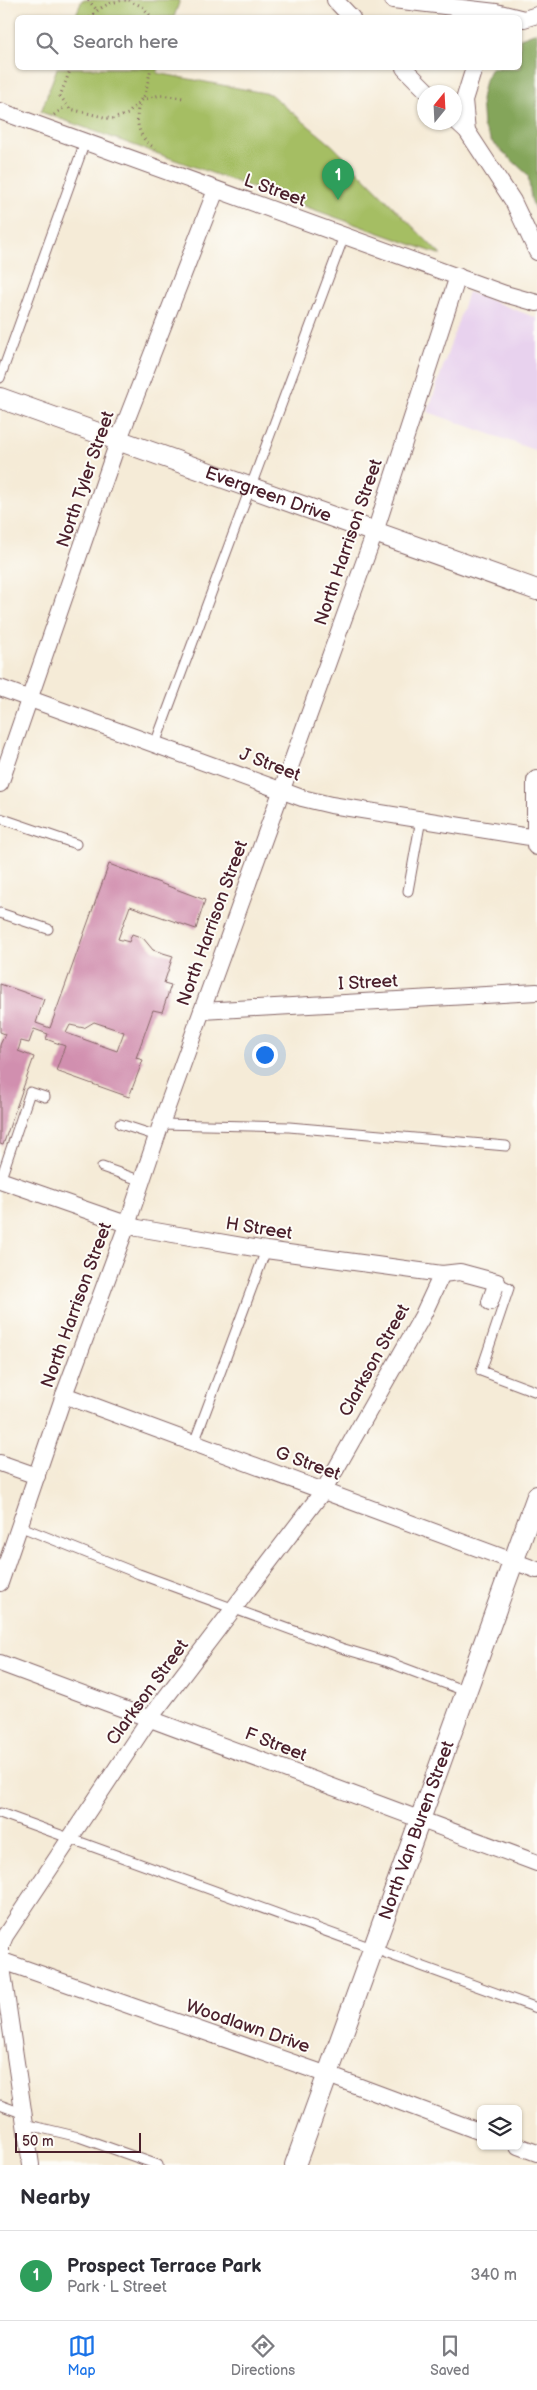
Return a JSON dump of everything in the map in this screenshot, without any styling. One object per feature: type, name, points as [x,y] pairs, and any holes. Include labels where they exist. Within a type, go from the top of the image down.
[{"type":"street","points":[[335,0],[349,15]]},
{"type":"street","points":[[393,0],[512,15]]},
{"type":"street","points":[[406,70],[421,85]]},
{"type":"street","points":[[467,131],[464,100],[473,70]]},
{"type":"street","name":"L Street","points":[[0,111],[505,294],[537,302]]},
{"type":"street","points":[[462,126],[467,131],[513,202],[537,252]]},
{"type":"street","name":"North Tyler Street","points":[[0,784],[31,699],[119,440],[216,190]]},
{"type":"street","name":"North Harrison Street","points":[[0,1583],[64,1395],[127,1225],[281,789],[375,532],[458,276]]},
{"type":"street","name":"Evergreen Drive","points":[[0,398],[537,590]]},
{"type":"street","name":"J Street","points":[[0,688],[302,798],[331,805],[536,838]]},
{"type":"street","points":[[537,781],[537,845]]},
{"type":"street","name":"I Street","points":[[202,1011],[537,992]]},
{"type":"street","name":"H Street","points":[[0,1180],[127,1225],[266,1250],[442,1274],[460,1272],[497,1282]]},
{"type":"street","name":"Clarkson Street","points":[[31,2165],[0,1960],[1,1946],[5,1936],[150,1718],[324,1490],[422,1317],[442,1274]]},
{"type":"street","points":[[490,1302],[497,1282]]},
{"type":"street","name":"G Street","points":[[64,1395],[537,1570]]},
{"type":"street","points":[[0,1463],[37,1476]]},
{"type":"street","name":"North Van Buren Street","points":[[295,2165],[537,1496]]},
{"type":"street","name":"F Street","points":[[0,1663],[537,1863]]},
{"type":"street","name":"Woodlawn Drive","points":[[0,1960],[328,2075],[477,2131]]},
{"type":"street","points":[[522,2148],[537,2154]]},
{"type":"lane","points":[[0,378],[85,142]]},
{"type":"lane","points":[[155,744],[344,236]]},
{"type":"lane","points":[[0,818],[76,844]]},
{"type":"lane","points":[[408,891],[421,819]]},
{"type":"lane","points":[[0,912],[48,929]]},
{"type":"lane","points":[[0,1180],[30,1092],[45,1097]]},
{"type":"lane","points":[[120,1124],[159,1130],[289,1127],[506,1146]]},
{"type":"lane","points":[[102,1167],[142,1181]]},
{"type":"lane","points":[[194,1442],[266,1250]]},
{"type":"lane","points":[[497,1282],[509,1288],[481,1371],[537,1392]]},
{"type":"lane","points":[[19,1526],[139,1574],[465,1691]]},
{"type":"lane","points":[[0,1813],[537,2008]]},
{"type":"lane","points":[[0,2106],[18,2112],[29,2125],[79,2137],[158,2165]]},
{"type":"path","points":[[88,0],[97,10]]},
{"type":"path","points":[[93,15],[97,10],[115,1],[128,0],[143,7],[150,15]]},
{"type":"path","points":[[70,70],[60,96],[70,109],[112,119],[128,114],[141,101],[160,95],[184,98]]},
{"type":"path","points":[[151,70],[148,86],[137,112],[142,136],[148,145],[162,151]]},
{"type":"shaded area","points":[[468,292],[537,318],[537,451],[428,412]]},
{"type":"green space","points":[[82,0],[180,0],[175,15],[76,15]]},
{"type":"green space","points":[[537,32],[537,215],[531,199],[528,175],[492,142],[483,126],[481,99],[485,80],[490,70],[522,70],[522,37]]},
{"type":"green space","points":[[56,70],[158,70],[157,73],[270,94],[333,146],[441,255],[41,112]]},
{"type":"building","points":[[109,864],[205,900],[196,929],[130,906],[118,939],[129,942],[132,934],[143,938],[153,950],[173,956],[164,983],[171,985],[162,1012],[153,1010],[136,1058],[143,1060],[129,1097],[56,1071],[65,1046],[46,1039],[48,1034],[34,1029],[29,1043],[21,1041],[18,1051],[34,1057],[3,1145],[0,1144],[0,1045],[5,1034],[0,1032],[0,984],[44,999],[36,1023],[50,1028]],"holes":[[[94,1022],[124,1032],[117,1051],[66,1033],[70,1025],[84,1028]]]},
{"type":"place","name":"Prospect Terrace Park","points":[[338,200]]}]
